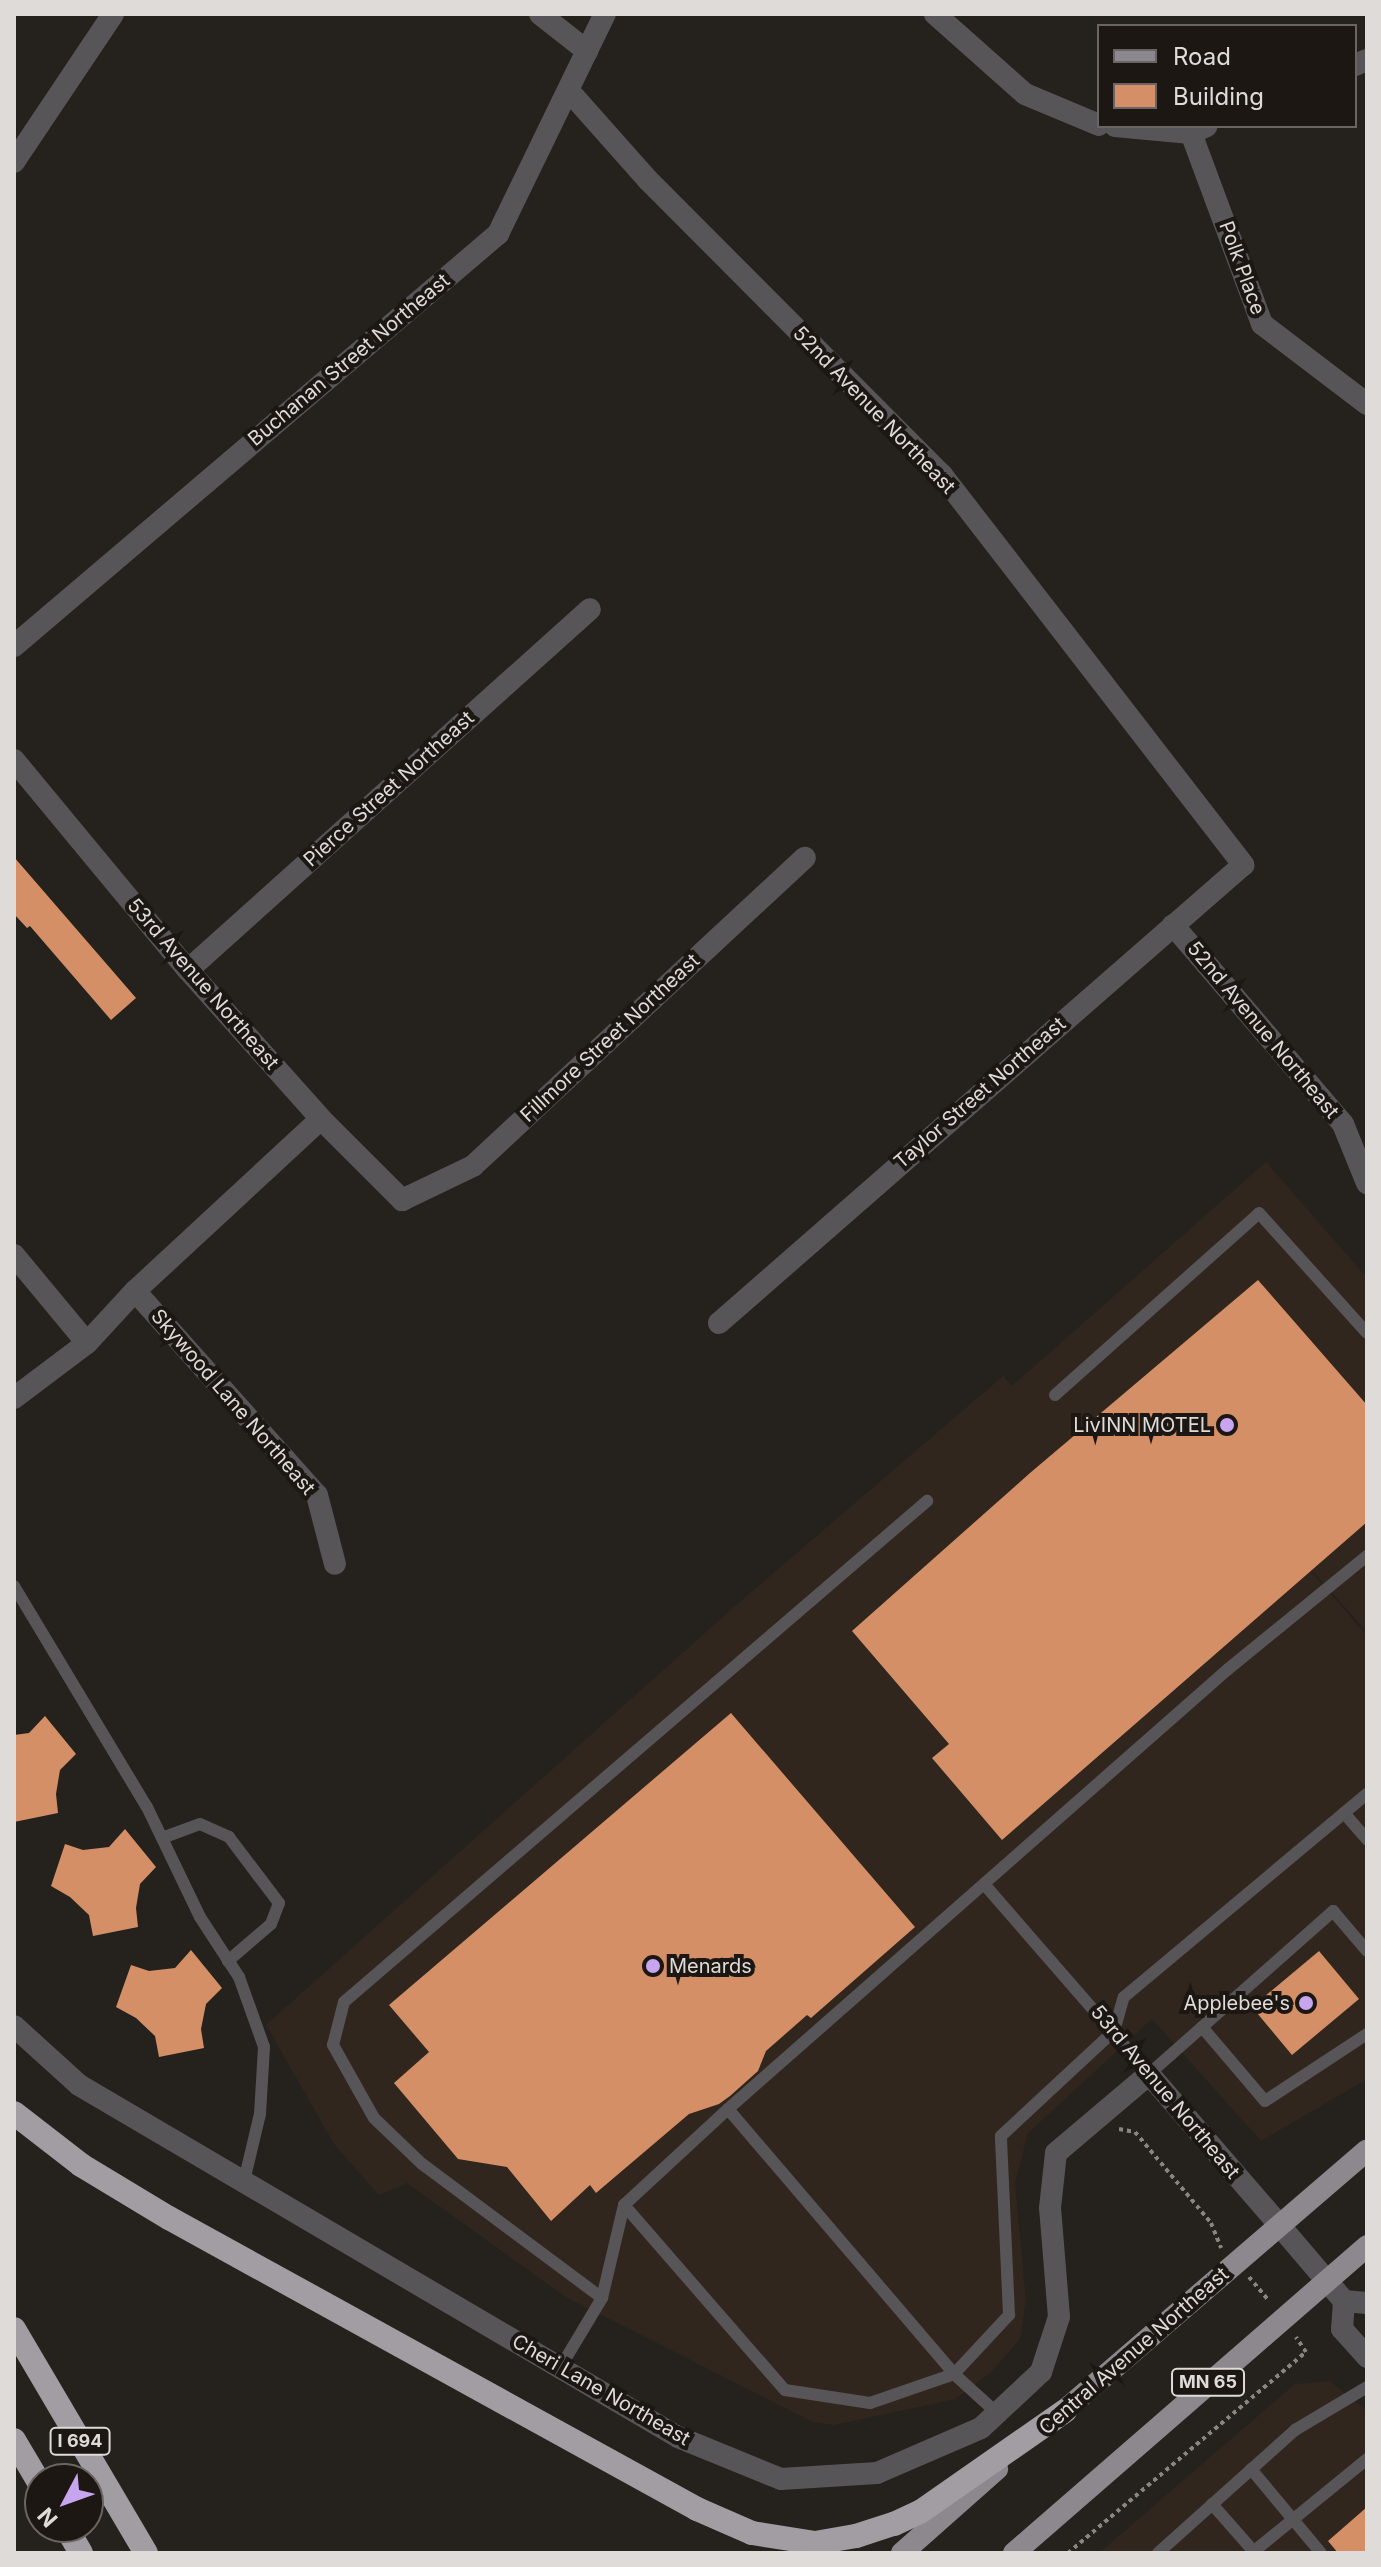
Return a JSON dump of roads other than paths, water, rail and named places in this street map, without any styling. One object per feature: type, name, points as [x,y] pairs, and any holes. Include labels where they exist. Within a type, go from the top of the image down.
[{"type":"highway","points":[[14,2113],[81,2165],[169,2218],[697,2509],[752,2533],[815,2543],[856,2536],[894,2524],[920,2512],[1065,2411]]},
{"type":"highway","name":"I 694","points":[[14,2329],[147,2553]]},
{"type":"highway","name":"I 694","points":[[14,2440],[28,2463]]},
{"type":"main road","name":"Central Avenue Northeast","points":[[902,2553],[1367,2150]]},
{"type":"main road","name":"MN 65","points":[[1014,2553],[1367,2246]]},
{"type":"street","points":[[14,162],[113,14]]},
{"type":"street","points":[[540,14],[587,51]]},
{"type":"street","name":"Buchanan Street Northeast","points":[[14,646],[498,234],[605,14]]},
{"type":"street","points":[[935,14],[1025,94],[1097,124]]},
{"type":"street","name":"52nd Avenue Northeast","points":[[569,91],[648,180],[942,475],[1243,865]]},
{"type":"street","points":[[1171,128],[1199,129]]},
{"type":"street","name":"Polk Place","points":[[1199,129],[1262,324],[1367,404]]},
{"type":"street","name":"Pierce Street Northeast","points":[[188,970],[590,609]]},
{"type":"street","name":"53rd Avenue Northeast","points":[[14,760],[188,970],[321,1119],[402,1200]]},
{"type":"street","name":"Fillmore Street Northeast","points":[[402,1200],[473,1166],[805,858]]},
{"type":"street","name":"Taylor Street Northeast","points":[[719,1323],[1243,865]]},
{"type":"street","name":"52nd Avenue Northeast","points":[[1173,925],[1343,1124],[1367,1183]]},
{"type":"street","points":[[14,1398],[87,1343],[135,1291],[321,1119]]},
{"type":"street","points":[[14,1255],[87,1343]]},
{"type":"street","name":"Skywood Lane Northeast","points":[[135,1291],[317,1495],[335,1564]]},
{"type":"street","name":"Cheri Lane Northeast","points":[[14,2026],[79,2085],[678,2437],[781,2479],[877,2473],[981,2428],[1041,2372],[1059,2317],[1050,2208],[1056,2153],[1149,2074]]},
{"type":"street","name":"53rd Avenue Northeast","points":[[1149,2074],[1344,2301]]},
{"type":"street","points":[[1367,2303],[1344,2301],[1342,2329],[1367,2357]]},
{"type":"lane","points":[[1055,1395],[1259,1213],[1367,1333]]},
{"type":"lane","points":[[602,2298],[422,2164],[374,2118],[333,2045],[344,2002],[927,1501]]},
{"type":"lane","points":[[560,2368],[602,2298],[624,2205],[728,2109],[1227,1670],[1367,1556]]},
{"type":"lane","points":[[14,1586],[62,1662],[162,1838],[200,1917],[239,1977],[264,2047],[260,2114],[244,2181]]},
{"type":"lane","points":[[624,2205],[785,2390],[870,2403],[954,2374],[1009,2315],[1001,2136],[1114,2031],[1124,1997],[1367,1794]]},
{"type":"lane","points":[[1344,1813],[1367,1839]]},
{"type":"lane","points":[[162,1838],[200,1824],[229,1837],[279,1903],[271,1924],[228,1961]]},
{"type":"lane","name":"53rd Avenue Northeast","points":[[984,1884],[1149,2074]]},
{"type":"lane","points":[[1149,2074],[1333,1911],[1367,1951]]},
{"type":"lane","points":[[1202,2027],[1265,2101],[1367,2034]]},
{"type":"lane","points":[[728,2109],[954,2374],[997,2413]]},
{"type":"lane","points":[[1158,2553],[1295,2430],[1367,2387]]},
{"type":"lane","points":[[1212,2504],[1254,2552],[1367,2459]]},
{"type":"lane","points":[[1251,2469],[1321,2553]]},
{"type":"place","name":"LivINN MOTEL","points":[[1227,1425]]},
{"type":"place","name":"Menards","points":[[653,1966]]},
{"type":"place","name":"Applebee's","points":[[1306,2003]]}]
